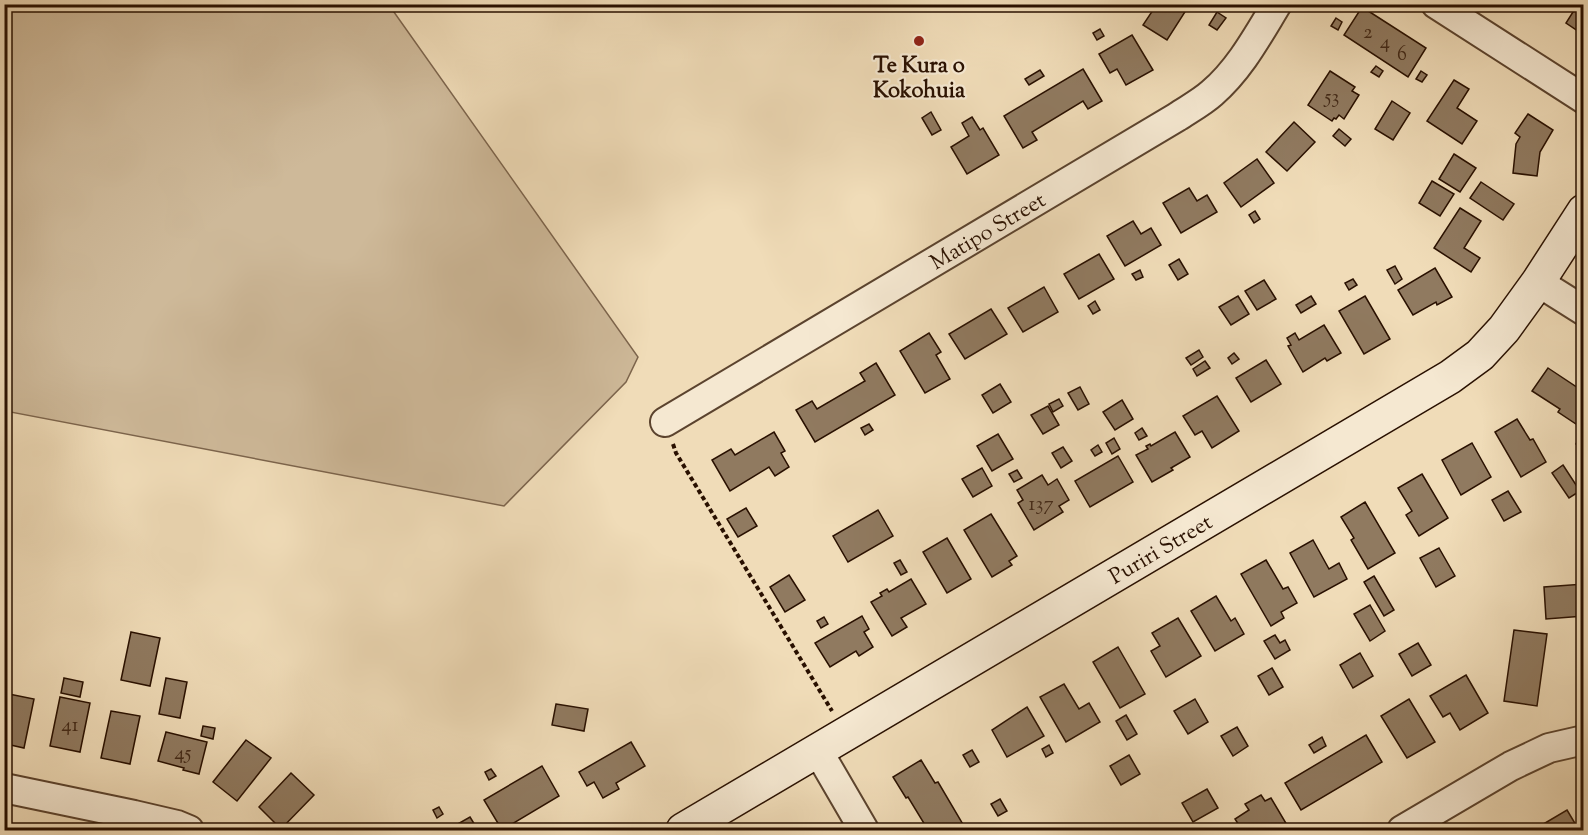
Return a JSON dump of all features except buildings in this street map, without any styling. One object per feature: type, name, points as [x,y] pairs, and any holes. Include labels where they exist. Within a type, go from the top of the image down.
[{"type":"main road","name":"Puriri Street","points":[[683,831],[1450,377],[1494,342],[1538,282],[1584,211]]},
{"type":"street","name":"Matipo Street","points":[[665,422],[1186,111],[1212,93],[1231,72],[1252,45],[1277,4]]},
{"type":"street","points":[[1436,4],[1584,99]]},
{"type":"street","points":[[1538,282],[1584,311]]},
{"type":"street","points":[[1402,831],[1511,766],[1549,748],[1584,740]]},
{"type":"street","points":[[818,752],[864,831]]},
{"type":"street","points":[[4,788],[134,814],[177,825],[189,831]]},
{"type":"path","points":[[665,422],[676,453],[846,734]]},
{"type":"shaded area","points":[[4,5],[389,5],[638,357],[626,382],[504,506],[5,411]]},
{"type":"place","name":"Te Kura o Kokohuia","points":[[919,41]]}]
